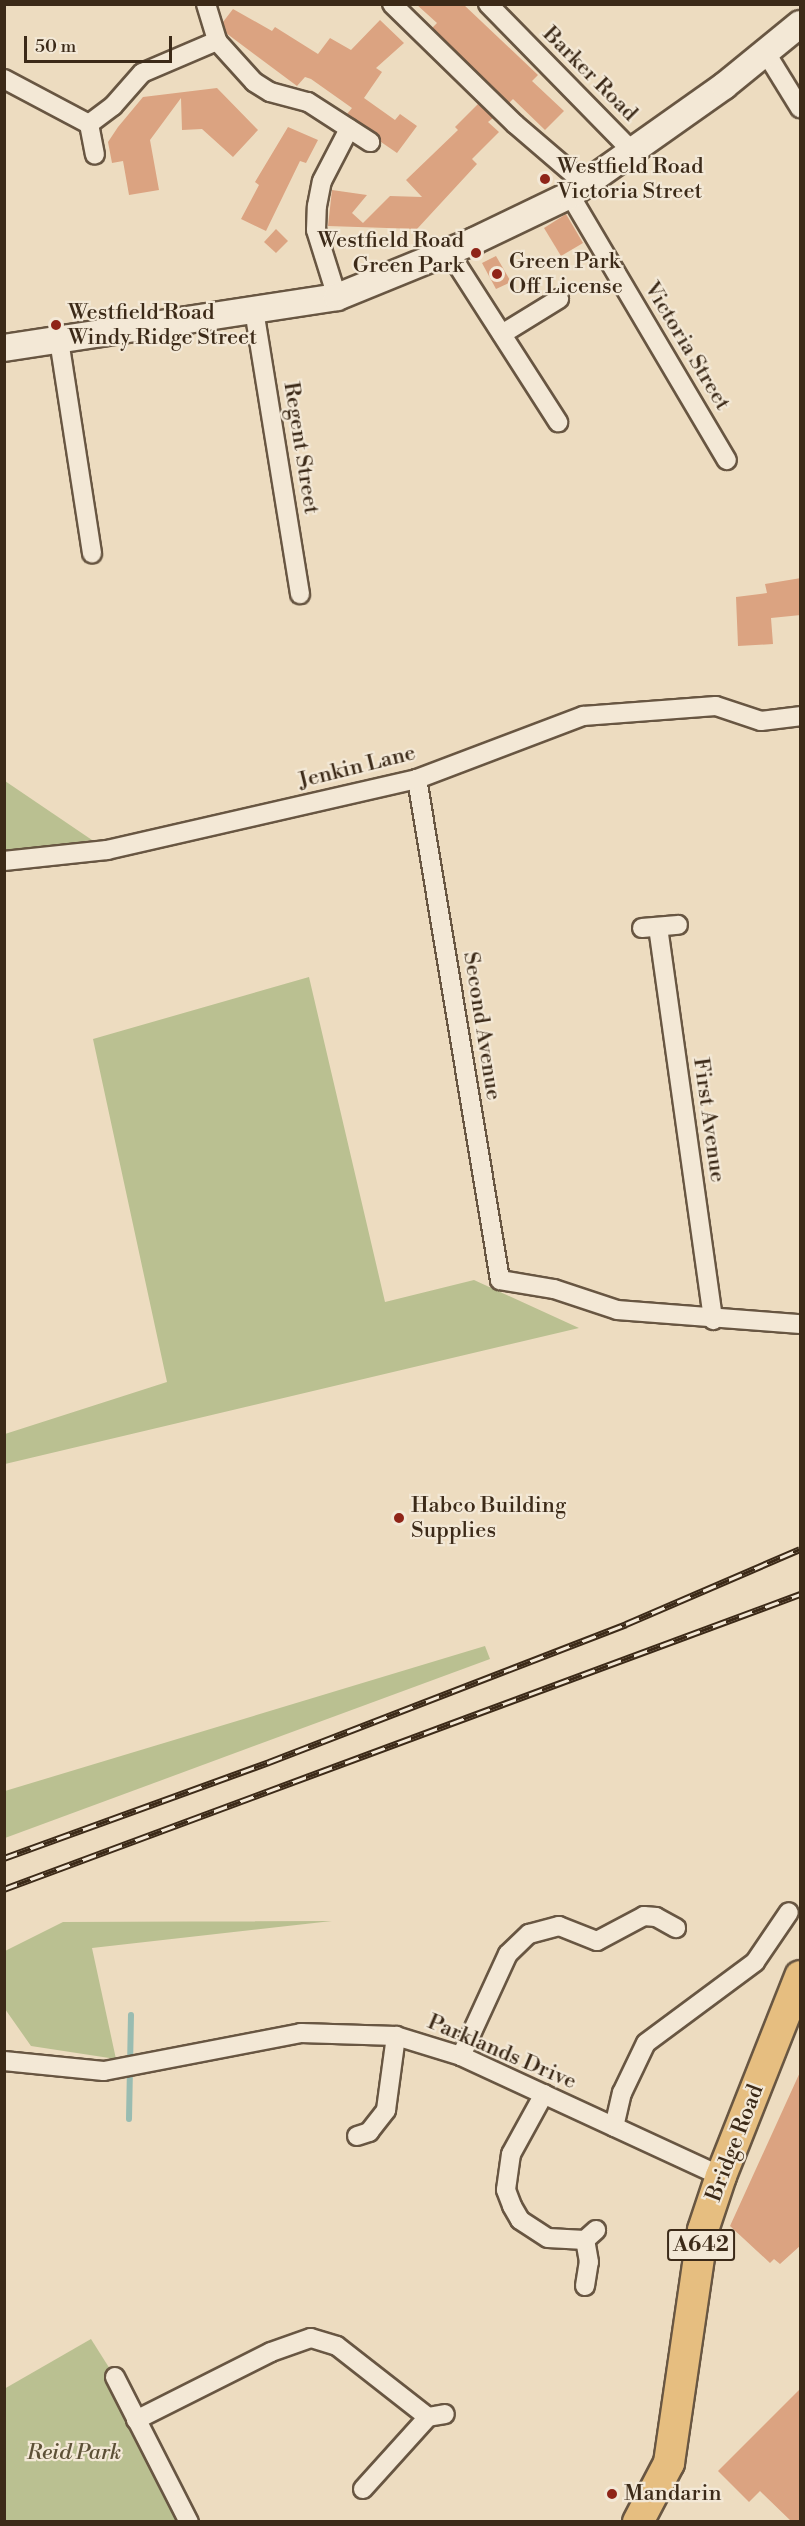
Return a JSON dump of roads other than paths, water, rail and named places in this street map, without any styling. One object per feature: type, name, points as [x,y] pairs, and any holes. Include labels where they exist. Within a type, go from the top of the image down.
[{"type":"highway","name":"Bridge Road","points":[[638,2522],[669,2463],[691,2297],[703,2230],[721,2176],[801,1976]]},
{"type":"main road","points":[[4,348],[337,297],[447,249],[474,241],[577,190],[633,152],[766,53],[801,24]]},
{"type":"street","points":[[206,4],[217,41],[254,82],[270,92],[309,102],[370,142]]},
{"type":"street","name":"Victoria Street","points":[[392,4],[514,124],[577,190],[727,460]]},
{"type":"street","name":"Barker Road","points":[[488,4],[633,152]]},
{"type":"street","points":[[89,124],[113,106],[142,73],[217,41]]},
{"type":"street","points":[[766,53],[801,108]]},
{"type":"street","points":[[4,79],[89,124]]},
{"type":"street","points":[[89,124],[95,153]]},
{"type":"street","points":[[337,297],[316,230],[317,206],[322,182],[349,129]]},
{"type":"street","points":[[447,249],[558,422]]},
{"type":"street","points":[[502,334],[559,299]]},
{"type":"street","name":"Regent Street","points":[[254,310],[300,594]]},
{"type":"street","points":[[59,340],[93,553]]},
{"type":"street","name":"Jenkin Lane","points":[[4,861],[107,850],[417,779],[583,716],[716,706],[761,721],[801,717]]},
{"type":"street","name":"Second Avenue","points":[[417,779],[500,1280],[554,1289],[617,1310],[713,1320]]},
{"type":"street","name":"First Avenue","points":[[678,925],[650,927],[713,1320]]},
{"type":"street","points":[[713,1320],[801,1324]]},
{"type":"street","points":[[614,2127],[622,2093],[646,2043],[755,1962],[789,1912]]},
{"type":"street","points":[[461,2056],[508,1954],[529,1934],[559,1926],[597,1941],[644,1916],[656,1917],[676,1928]]},
{"type":"street","name":"Parklands Drive","points":[[4,2061],[105,2071],[301,2033],[396,2036],[461,2056],[721,2176]]},
{"type":"street","points":[[357,2136],[369,2132],[386,2110],[396,2036]]},
{"type":"street","points":[[544,2094],[511,2154],[506,2190],[520,2220],[533,2230],[567,2242],[590,2235],[585,2286]]},
{"type":"street","points":[[136,2420],[271,2352],[311,2338],[337,2346],[437,2415],[363,2489]]},
{"type":"street","points":[[115,2377],[189,2522]]},
{"type":"waterway","points":[[129,2119],[131,2015]]},
{"type":"railway","points":[[4,1858],[269,1762],[626,1624],[800,1549]]},
{"type":"railway","points":[[4,1889],[800,1594]]},
{"type":"place","name":"Westfield Road Victoria Street","points":[[545,179]]},
{"type":"place","name":"Westfield Road Green Park","points":[[476,253]]},
{"type":"place","name":"Green Park Off License","points":[[497,274]]},
{"type":"place","name":"Westfield Road Windy Ridge Street","points":[[56,325]]},
{"type":"place","name":"Habco Building Supplies","points":[[399,1518]]},
{"type":"place","name":"Mandarin","points":[[612,2494]]},
{"type":"park label","name":"Reid Park","points":[[74,2453]]}]
